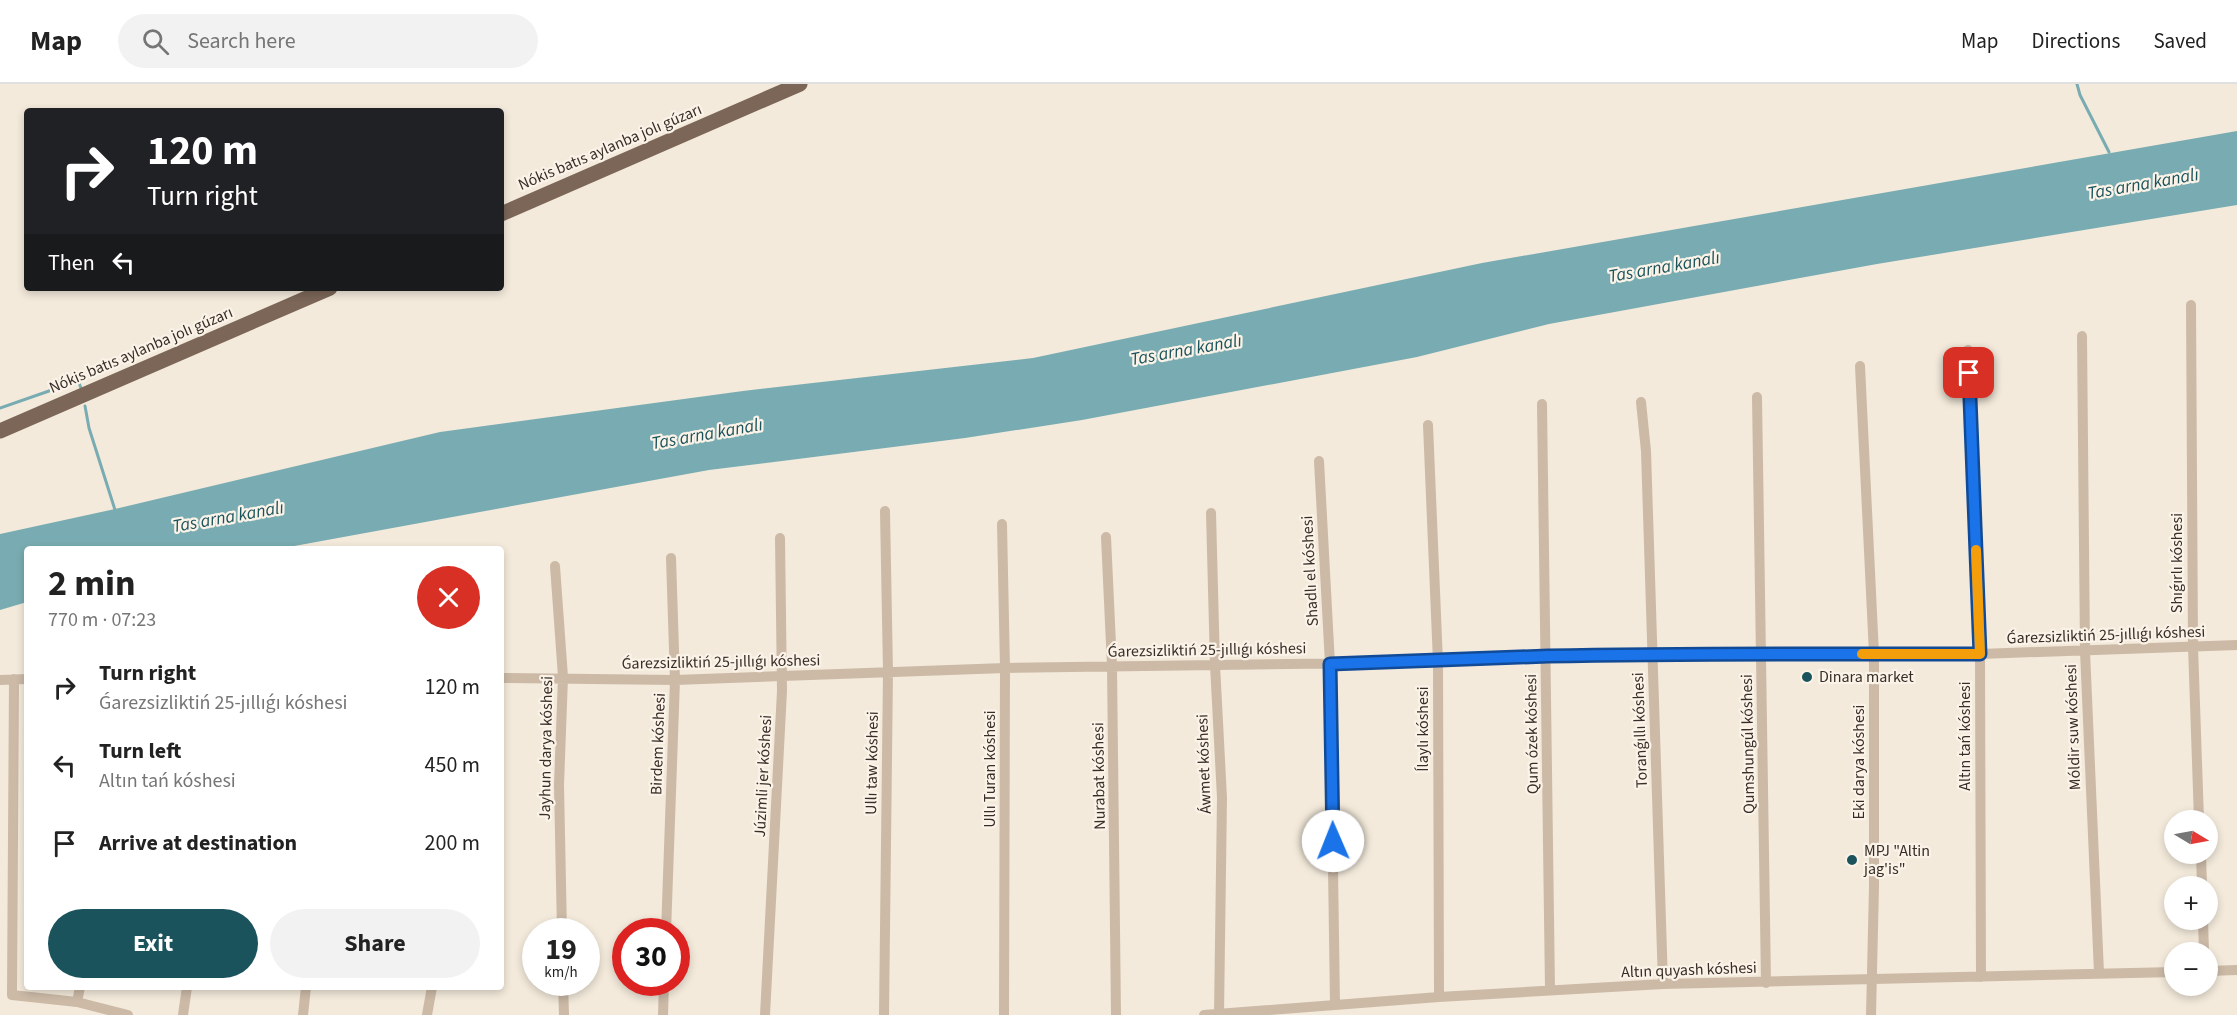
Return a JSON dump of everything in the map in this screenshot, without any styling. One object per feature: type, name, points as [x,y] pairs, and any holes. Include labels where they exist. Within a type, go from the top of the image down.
[{"type":"main road","name":"Nókis batıs aylanba jolı gúzarı","points":[[504,213],[800,84]]},
{"type":"main road","name":"Nókis batıs aylanba jolı gúzarı","points":[[0,431],[323,291]]},
{"type":"street","name":"Shıǵırlı kóshesi","points":[[2191,305],[2193,646],[2199,810]]},
{"type":"street","name":"Móldir suw kóshesi","points":[[2082,336],[2085,651],[2099,973]]},
{"type":"street","name":"Altın tań kóshesi","points":[[1968,350],[1980,654],[1981,977]]},
{"type":"street","name":"Eki darya kóshesi","points":[[1860,366],[1874,654],[1874,886],[1871,1015]]},
{"type":"street","name":"Qumshungúl kóshesi","points":[[1757,397],[1766,983]]},
{"type":"street","name":"Toranǵıllı kóshesi","points":[[1641,402],[1646,451],[1663,984]]},
{"type":"street","name":"Qum ózek kóshesi","points":[[1542,404],[1550,990]]},
{"type":"street","name":"Ílaylı kóshesi","points":[[1428,425],[1438,662],[1439,996]]},
{"type":"street","name":"Shadlı el kóshesi","points":[[1319,461],[1330,664],[1335,1004]]},
{"type":"street","name":"Ullı taw kóshesi","points":[[884,1015],[888,672],[885,512]]},
{"type":"street","name":"Áwmet kóshesi","points":[[1211,513],[1215,665],[1222,798],[1219,1014]]},
{"type":"street","name":"Ullı Turan kóshesi","points":[[1002,524],[1005,668],[1004,1015]]},
{"type":"street","name":"Nurabat kóshesi","points":[[1106,537],[1112,666],[1116,1015]]},
{"type":"street","name":"Júzimli jer kóshesi","points":[[765,1015],[783,677],[780,538]]},
{"type":"street","name":"Birdem kóshesi","points":[[666,918],[675,680],[670,558]]},
{"type":"street","name":"Jayhun darya kóshesi","points":[[555,566],[563,677],[560,784],[562,918]]},
{"type":"street","name":"Ǵarezsizliktiń 25-jıllıǵı kóshesi","points":[[504,678],[675,680],[1005,668],[1438,662],[1546,656],[1762,653],[1980,654],[2237,645]]},
{"type":"street","points":[[14,679],[12,995],[77,1002],[128,1015]]},
{"type":"street","points":[[0,680],[24,679]]},
{"type":"street","points":[[2218,971],[2237,970]]},
{"type":"street","name":"Altın quyash kóshesi","points":[[1204,1015],[1439,996],[1663,984],[2164,972]]},
{"type":"street","points":[[77,1002],[79,990]]},
{"type":"street","points":[[183,1015],[187,990]]},
{"type":"street","points":[[303,1015],[306,990]]},
{"type":"street","points":[[427,1015],[431,990]]},
{"type":"street","points":[[563,996],[564,1015]]},
{"type":"street","points":[[663,1015],[664,996]]},
{"type":"water","name":"Tas arna kanalı","points":[[2237,131],[2237,205],[1877,264],[1549,324],[1417,357],[1082,420],[965,438],[709,470],[294,546],[24,546],[24,603],[0,610],[0,534],[440,432],[743,391],[1033,358],[1482,263]]},
{"type":"waterway","points":[[2077,84],[2080,95],[2109,152]]},
{"type":"waterway","points":[[0,408],[49,391],[65,375],[77,378],[81,388]]},
{"type":"waterway","points":[[85,406],[89,428],[116,513]]},
{"type":"slow traffic","points":[[1862,654],[1980,654],[1976,550]]},
{"type":"place","name":"Dinara market","points":[[1807,677]]},
{"type":"place","name":"MPJ \"Altin jag'is\"","points":[[1852,860]]},
{"type":"route","points":[[1333,841],[1330,664],[1438,662],[1546,656],[1762,653],[1980,654],[1969,373]]}]
